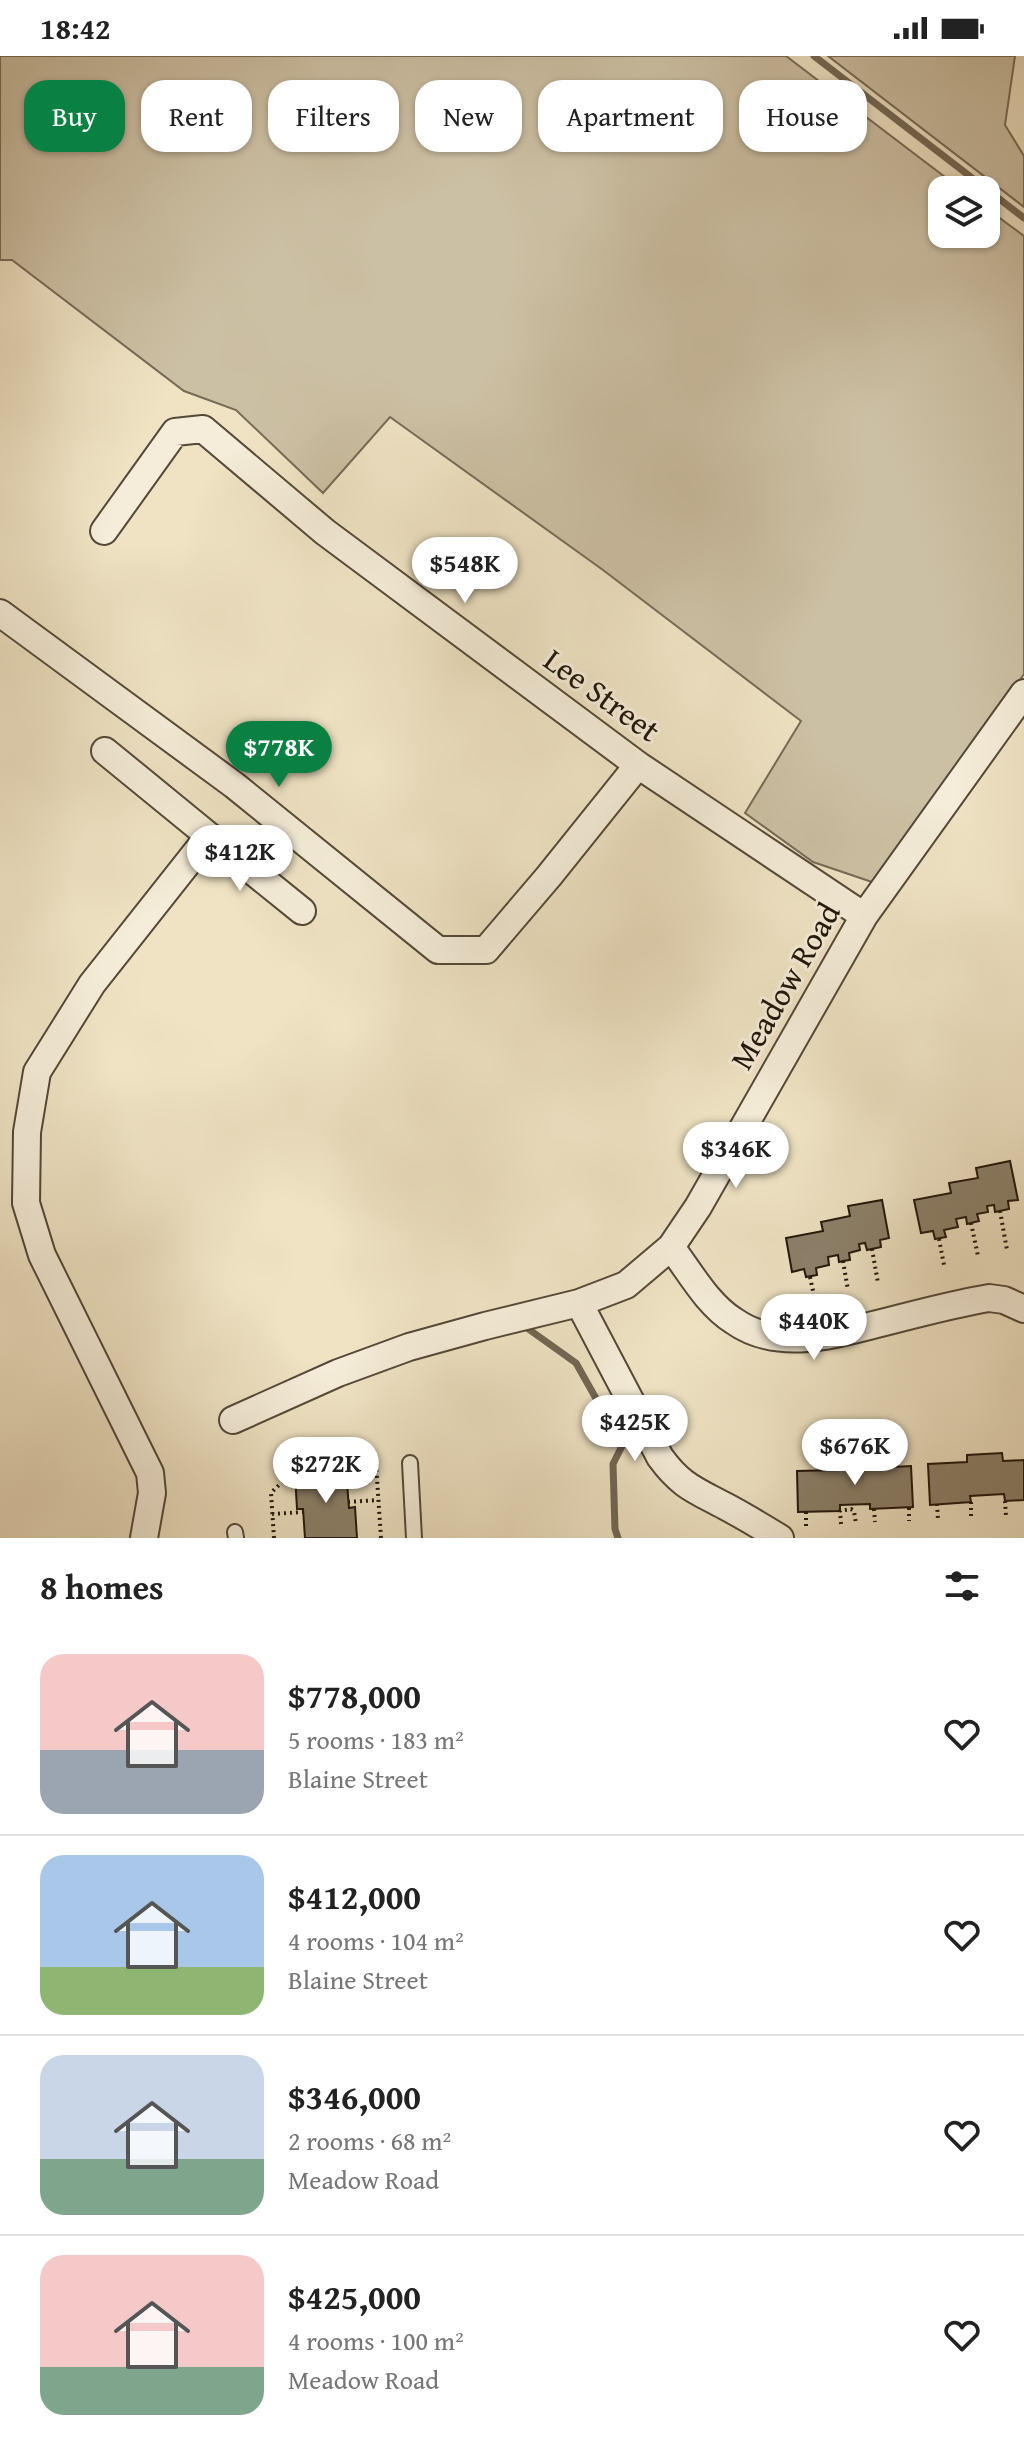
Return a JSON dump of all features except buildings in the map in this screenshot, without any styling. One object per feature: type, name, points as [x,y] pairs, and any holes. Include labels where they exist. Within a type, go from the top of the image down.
[{"type":"street","name":"Lee Street","points":[[104,531],[175,432],[203,429],[325,532],[638,765],[864,916]]},
{"type":"street","points":[[0,613],[234,785],[438,950],[486,950],[638,765]]},
{"type":"street","name":"Meadow Road","points":[[233,1420],[338,1373],[409,1347],[579,1303],[626,1285],[671,1247],[698,1207],[864,916],[1024,693]]},
{"type":"street","points":[[105,751],[302,911]]},
{"type":"street","points":[[144,1538],[152,1493],[150,1473],[42,1255],[26,1203],[27,1132],[37,1072],[92,984],[209,836]]},
{"type":"street","points":[[671,1247],[718,1309],[757,1335],[788,1339],[826,1337],[989,1298],[1004,1300],[1024,1309]]},
{"type":"street","points":[[579,1303],[660,1457],[674,1476],[693,1491],[780,1538]]},
{"type":"lane","points":[[410,1463],[414,1538]]},
{"type":"path","points":[[1000,1211],[1007,1250]]},
{"type":"path","points":[[971,1223],[978,1256]]},
{"type":"path","points":[[939,1239],[944,1265]]},
{"type":"path","points":[[872,1249],[878,1283]]},
{"type":"path","points":[[843,1261],[848,1290]]},
{"type":"path","points":[[810,1277],[815,1300]]},
{"type":"path","points":[[376,1464],[381,1538]]},
{"type":"path","points":[[346,1473],[376,1471]]},
{"type":"path","points":[[274,1538],[272,1491],[295,1475]]},
{"type":"path","points":[[348,1502],[378,1500]]},
{"type":"path","points":[[1005,1501],[1006,1516]]},
{"type":"path","points":[[971,1502],[971,1518]]},
{"type":"path","points":[[937,1504],[938,1520]]},
{"type":"path","points":[[909,1508],[909,1521]]},
{"type":"path","points":[[841,1524],[840,1511],[848,1509],[854,1511],[856,1524]]},
{"type":"path","points":[[874,1509],[875,1522]]},
{"type":"path","points":[[272,1514],[304,1512]]},
{"type":"path","points":[[806,1512],[806,1526]]},
{"type":"shaded area","points":[[0,56],[786,56],[818,80],[739,80],[739,152],[867,152],[867,118],[944,176],[928,176],[928,248],[1000,248],[1000,218],[1024,236],[1024,674],[875,883],[813,862],[745,813],[801,721],[603,570],[390,417],[323,493],[236,410],[184,391],[12,260],[0,260]]},
{"type":"shaded area","points":[[828,56],[1015,56],[1005,125],[1024,156],[1024,207],[1000,189],[1000,176],[984,176],[867,86],[867,80],[859,80]]},
{"type":"waterway","points":[[814,56],[1024,218]]},
{"type":"waterway","points":[[527,1328],[576,1363],[598,1402],[622,1435],[622,1446],[613,1464],[618,1538]]}]
